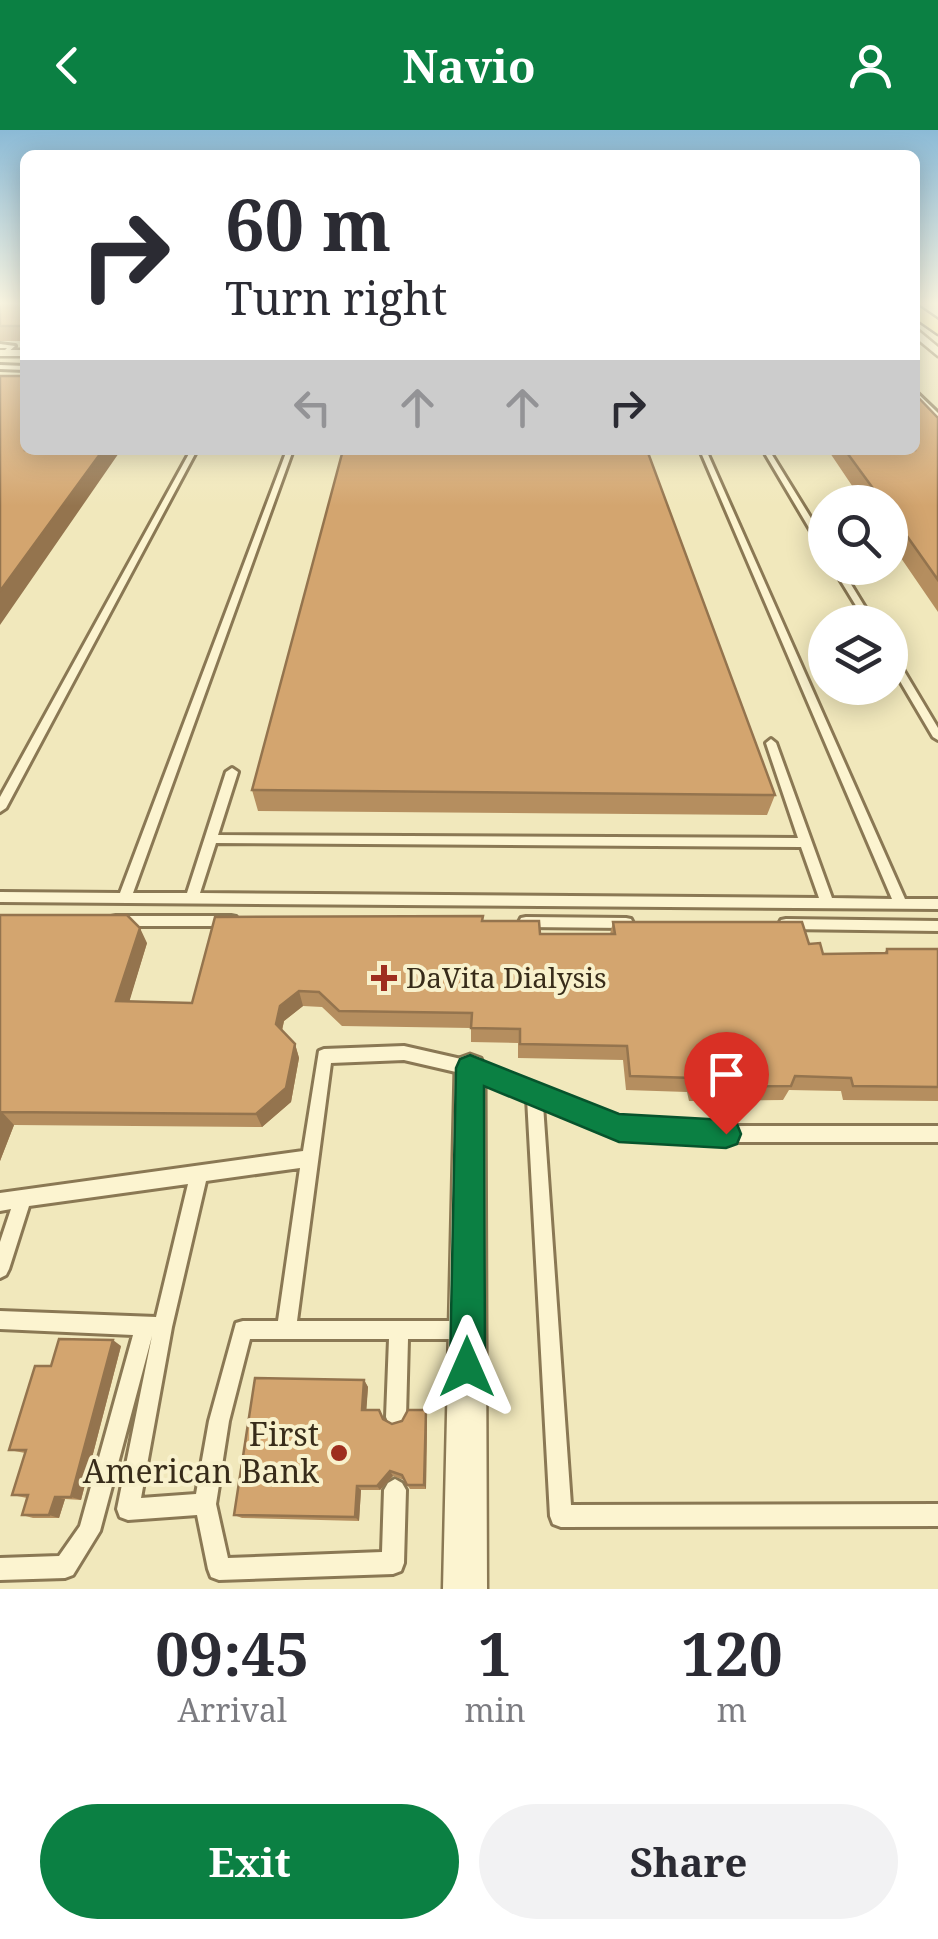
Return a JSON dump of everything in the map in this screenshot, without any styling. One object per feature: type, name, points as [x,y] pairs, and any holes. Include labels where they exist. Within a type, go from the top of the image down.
[{"type":"street","points":[[466,1589],[470,1068]]},
{"type":"lane","points":[[920,398],[938,417]]},
{"type":"lane","points":[[0,808],[191,455]]},
{"type":"lane","points":[[125,898],[288,455]]},
{"type":"lane","points":[[705,455],[900,904]]},
{"type":"lane","points":[[769,455],[808,520]]},
{"type":"lane","points":[[908,686],[938,736]]},
{"type":"lane","points":[[771,744],[827,903]]},
{"type":"lane","points":[[192,898],[232,772]]},
{"type":"lane","points":[[210,840],[805,842]]},
{"type":"lane","points":[[0,897],[938,904]]},
{"type":"lane","points":[[98,920],[256,921]]},
{"type":"lane","points":[[513,922],[651,923]]},
{"type":"lane","points":[[769,924],[938,926]]},
{"type":"lane","points":[[286,1330],[324,1056],[404,1053],[470,1068],[619,1128],[699,1134],[938,1134]]},
{"type":"lane","points":[[535,1096],[561,1516],[938,1516]]},
{"type":"lane","points":[[0,1202],[310,1158]]},
{"type":"lane","points":[[0,1568],[65,1567],[89,1531],[199,1174]]},
{"type":"lane","points":[[0,1270],[24,1199]]},
{"type":"lane","points":[[0,1320],[154,1326]]},
{"type":"lane","points":[[154,1326],[128,1508],[205,1504]]},
{"type":"lane","points":[[394,1490],[393,1562],[219,1569],[205,1504],[219,1422],[243,1330],[468,1330]]},
{"type":"lane","points":[[396,1416],[399,1330]]},
{"type":"building","points":[[0,376],[20,376],[20,455],[99,455],[0,591]]},
{"type":"building","points":[[920,399],[938,418],[938,580],[908,538],[908,485],[871,485],[849,455],[920,455]]},
{"type":"building","points":[[342,455],[649,455],[775,795],[252,790]]},
{"type":"building","points":[[0,915],[127,915],[140,928],[116,1001],[192,1003],[215,917],[483,916],[482,921],[539,921],[540,934],[615,934],[613,922],[802,922],[809,944],[820,943],[823,954],[938,949],[938,1087],[853,1086],[851,1078],[795,1076],[791,1086],[695,1087],[693,1078],[630,1076],[627,1046],[520,1044],[520,1029],[471,1028],[472,1013],[339,1011],[319,992],[299,991],[280,1006],[276,1024],[295,1044],[286,1088],[256,1114],[2,1112],[0,1117]]},
{"type":"building","points":[[59,1339],[113,1340],[71,1497],[55,1497],[49,1515],[22,1515],[28,1495],[12,1495],[26,1450],[9,1450],[35,1366],[51,1366]]},
{"type":"building","name":"First American Bank","points":[[255,1378],[364,1380],[362,1410],[379,1410],[383,1419],[392,1424],[402,1421],[408,1410],[426,1410],[424,1485],[407,1485],[402,1475],[390,1471],[377,1486],[357,1486],[355,1517],[234,1515]]},
{"type":"place","name":"DaVita Dialysis","points":[[384,978]]},
{"type":"place","name":"First American Bank","points":[[339,1453]]},
{"type":"route","points":[[467,1367],[470,1068],[619,1128],[726,1134]]}]
